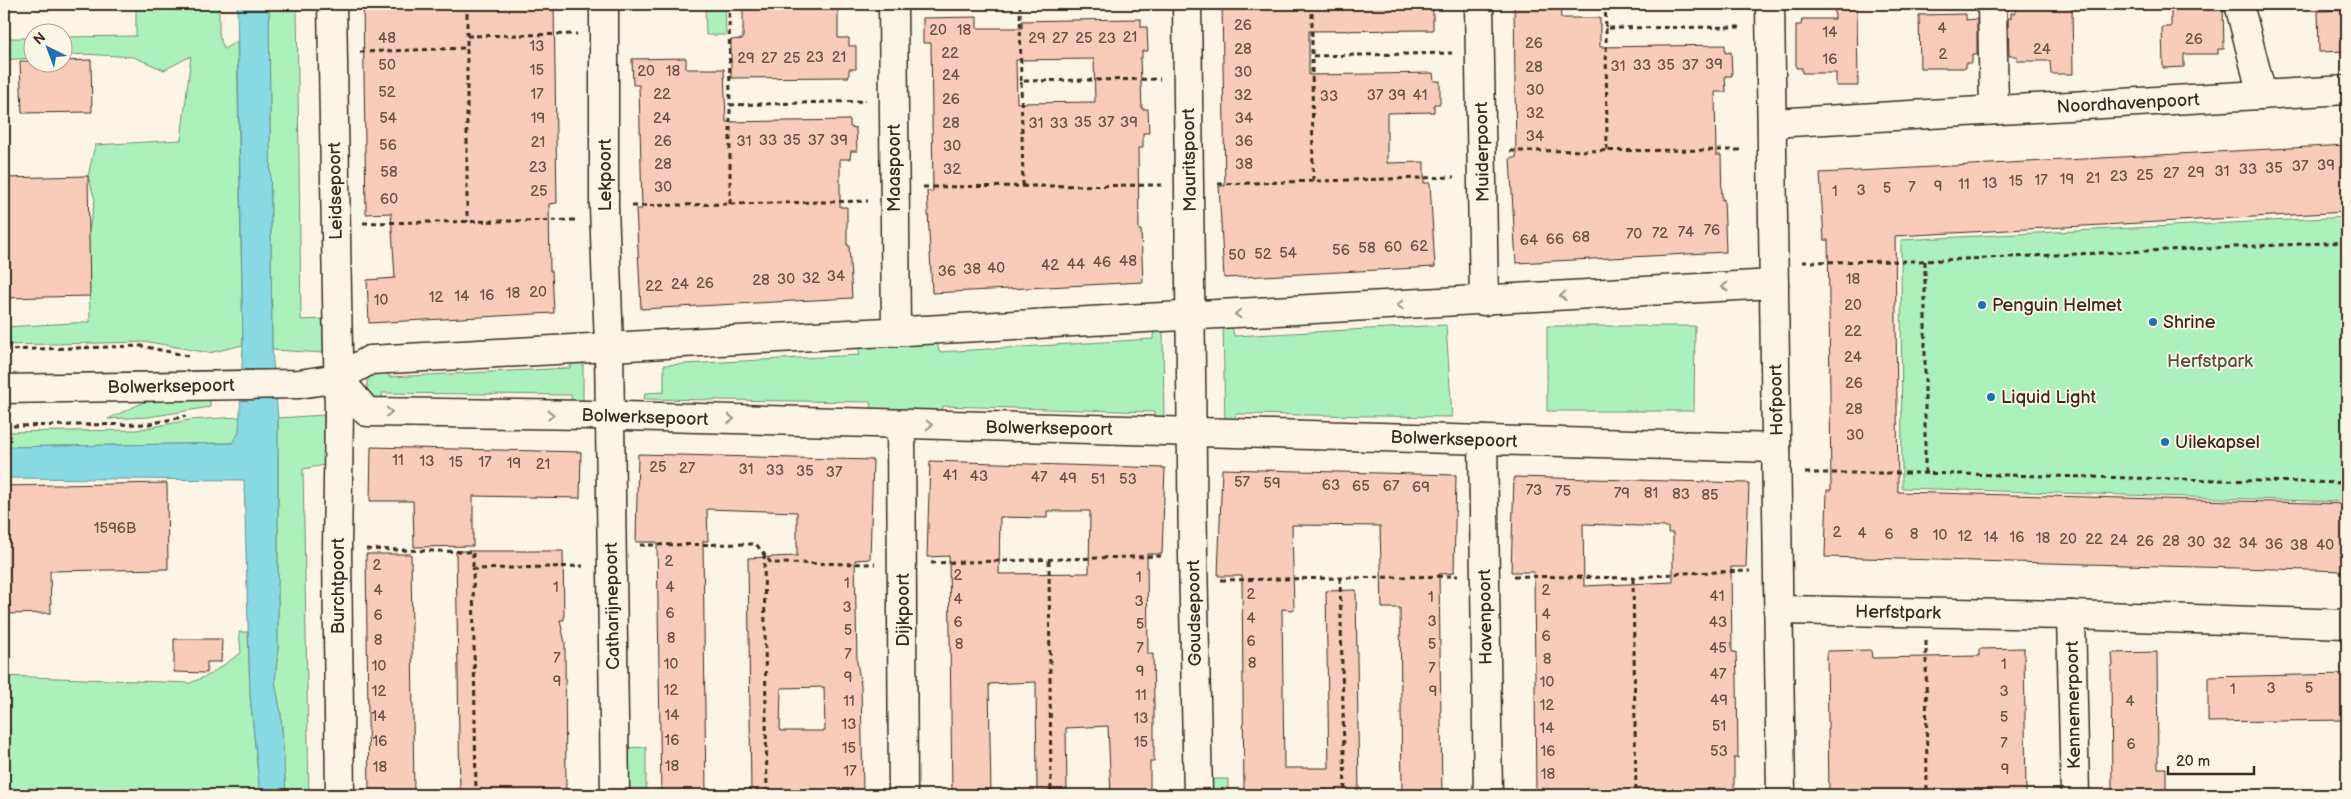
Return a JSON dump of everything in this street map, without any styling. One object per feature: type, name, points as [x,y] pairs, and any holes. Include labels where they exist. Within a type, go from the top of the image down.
[{"type":"street","name":"Leidsepoort","points":[[332,4],[338,378]]},
{"type":"street","name":"Lekpoort","points":[[604,4],[605,213],[609,416]]},
{"type":"street","name":"Maaspoort","points":[[893,4],[896,332]]},
{"type":"street","name":"Mauritspoort","points":[[1187,4],[1192,432]]},
{"type":"street","name":"Muiderpoort","points":[[1479,4],[1484,301]]},
{"type":"street","points":[[1992,4],[1994,110]]},
{"type":"street","points":[[2239,4],[2262,95]]},
{"type":"street","name":"Hofpoort","points":[[1770,15],[1781,795]]},
{"type":"street","name":"Noordhavenpoort","points":[[1772,123],[2347,90]]},
{"type":"street","name":"Bolwerksepoort","points":[[4,389],[299,384],[338,378],[370,360],[1484,301],[1774,274]]},
{"type":"street","name":"Bolwerksepoort","points":[[338,378],[367,412],[609,416],[1776,448]]},
{"type":"street","name":"Burchtpoort","points":[[338,378],[337,550],[340,795]]},
{"type":"street","name":"Catharijnepoort","points":[[609,416],[615,795]]},
{"type":"street","name":"Dijkpoort","points":[[901,424],[903,795]]},
{"type":"street","name":"Goudsepoort","points":[[1192,432],[1192,556],[1198,795]]},
{"type":"street","name":"Havenpoort","points":[[1483,440],[1488,795]]},
{"type":"street","name":"Herfstpark","points":[[1778,610],[2071,615],[2347,624]]},
{"type":"street","name":"Kennemerpoort","points":[[2071,615],[2075,795]]},
{"type":"path","points":[[466,4],[467,222]]},
{"type":"path","points":[[703,6],[711,4]]},
{"type":"path","points":[[729,4],[730,204]]},
{"type":"path","points":[[1020,4],[1023,186]]},
{"type":"path","points":[[1312,4],[1313,181]]},
{"type":"path","points":[[1605,4],[1607,151]]},
{"type":"path","points":[[1606,28],[1770,15]]},
{"type":"path","points":[[467,36],[605,33]]},
{"type":"path","points":[[332,52],[467,48]]},
{"type":"path","points":[[1312,56],[1480,53]]},
{"type":"path","points":[[1021,81],[1188,79]]},
{"type":"path","points":[[730,105],[894,100]]},
{"type":"path","points":[[1482,151],[1772,150]]},
{"type":"path","points":[[336,223],[467,222],[730,204],[894,200]]},
{"type":"path","points":[[1774,274],[1925,260],[2347,242]]},
{"type":"path","points":[[1925,260],[1925,473]]},
{"type":"path","points":[[4,350],[142,346],[198,358]]},
{"type":"path","points":[[4,426],[149,424],[194,415]]},
{"type":"path","points":[[1800,473],[1925,473],[2347,482]]},
{"type":"path","points":[[337,550],[473,552],[476,795]]},
{"type":"path","points":[[764,554],[767,795]]},
{"type":"path","points":[[1049,560],[1051,795]]},
{"type":"path","points":[[473,569],[612,565]]},
{"type":"path","points":[[1340,578],[1345,795]]},
{"type":"path","points":[[1633,578],[1636,795]]},
{"type":"path","points":[[1926,613],[1927,795]]},
{"type":"green space","points":[[136,4],[219,4],[219,35],[224,49],[237,41],[243,345],[209,353],[149,342],[4,345],[4,327],[90,322],[89,261],[4,258],[4,239],[89,230],[95,200],[88,176],[95,145],[181,140],[191,56],[164,70],[134,57],[72,55],[72,37],[136,36]]},
{"type":"green space","points":[[269,4],[297,4],[301,320],[323,319],[325,353],[272,350]]},
{"type":"green space","points":[[705,4],[725,4],[726,35],[706,35]]},
{"type":"green space","points":[[4,38],[22,38],[22,59],[4,60]]},
{"type":"green space","name":"Herfstpark","points":[[2347,217],[2347,502],[1902,488],[1901,240]]},
{"type":"green space","points":[[1231,323],[1234,336],[1446,325],[1452,417],[1236,414],[1233,425],[1225,426],[1223,325]]},
{"type":"green space","points":[[1154,326],[1163,326],[1164,424],[1155,424],[1154,412],[943,406],[941,418],[873,415],[870,402],[644,399],[645,393],[664,392],[664,365],[860,355],[858,346],[937,341],[939,352],[1153,339]]},
{"type":"green space","points":[[1547,326],[1695,326],[1694,411],[1547,411]]},
{"type":"green space","points":[[573,356],[583,357],[583,407],[573,408],[571,395],[382,393],[383,402],[367,396],[367,381],[373,368],[388,368],[389,377],[570,368]]},
{"type":"green space","points":[[153,398],[210,398],[210,407],[149,417],[108,419]]},
{"type":"green space","points":[[324,415],[325,465],[303,469],[309,795],[286,795],[281,714],[275,682],[278,648],[278,418]]},
{"type":"green space","points":[[240,417],[239,433],[233,443],[4,447],[4,432],[136,430],[189,420]]},
{"type":"green space","points":[[239,632],[248,632],[250,695],[260,795],[4,795],[4,676],[190,683],[209,675],[241,653]]},
{"type":"green space","points":[[646,747],[646,795],[626,795],[625,748]]},
{"type":"green space","points":[[1209,779],[1228,779],[1228,795],[1209,795]]},
{"type":"water","points":[[237,4],[269,4],[272,350],[278,418],[278,648],[275,682],[281,714],[286,795],[260,795],[250,695],[244,480],[4,478],[4,447],[232,443],[239,433],[243,345]]},
{"type":"building","points":[[363,4],[406,4],[406,6],[554,4],[557,203],[549,204],[550,271],[552,271],[554,313],[369,323],[367,280],[395,278],[391,213],[366,214]]},
{"type":"building","points":[[743,4],[838,4],[838,38],[849,38],[849,46],[856,46],[856,69],[849,69],[849,77],[731,78],[731,40],[743,39]]},
{"type":"building","points":[[1222,4],[1433,4],[1433,30],[1309,31],[1309,75],[1433,73],[1434,81],[1440,81],[1440,104],[1434,104],[1434,112],[1387,113],[1387,163],[1424,162],[1424,183],[1430,183],[1435,267],[1224,278],[1219,186],[1225,186]]},
{"type":"building","points":[[1514,4],[1560,4],[1561,18],[1600,18],[1600,47],[1725,45],[1725,53],[1731,52],[1732,76],[1725,76],[1726,92],[1715,92],[1716,155],[1721,155],[1726,252],[1516,263],[1510,158],[1516,158]]},
{"type":"building","points":[[1834,4],[1857,4],[1858,86],[1836,86],[1836,73],[1802,73],[1802,68],[1796,68],[1796,25],[1801,25],[1802,19],[1835,19]]},
{"type":"building","points":[[2050,4],[2072,4],[2073,74],[2051,74],[2050,61],[2017,61],[2017,56],[2009,56],[2008,18],[2011,18],[2011,13],[2016,13],[2016,7],[2050,7]]},
{"type":"building","points":[[2171,4],[2223,6],[2224,49],[2218,49],[2218,54],[2184,54],[2184,67],[2163,68],[2162,27],[2171,27]]},
{"type":"building","points":[[2345,10],[2347,51],[2319,52],[2318,11]]},
{"type":"building","points":[[1966,14],[1966,20],[1977,19],[1977,55],[1972,55],[1972,63],[1966,63],[1966,68],[1920,68],[1919,15]]},
{"type":"building","points":[[977,17],[977,28],[1022,28],[1022,21],[1141,19],[1141,27],[1147,27],[1148,51],[1142,51],[1142,58],[1140,58],[1142,109],[1148,109],[1149,133],[1143,133],[1143,148],[1138,148],[1139,230],[1141,230],[1143,282],[932,293],[927,191],[933,191],[931,43],[923,43],[923,18]],"holes":[[[1094,59],[1095,102],[1017,103],[1016,60]]]},
{"type":"building","points":[[686,58],[686,69],[724,69],[726,122],[850,120],[850,127],[856,128],[857,151],[851,151],[850,159],[840,159],[840,207],[847,207],[847,245],[849,245],[852,298],[641,309],[636,209],[642,209],[639,85],[633,85],[632,59]]},
{"type":"building","points":[[91,60],[92,112],[22,113],[20,61],[22,61],[22,72],[72,72],[72,61]]},
{"type":"building","points":[[2347,145],[2347,212],[1895,236],[1898,492],[2347,504],[2347,571],[1825,557],[1827,490],[1831,490],[1829,300],[1828,240],[1824,240],[1820,173]]},
{"type":"building","points":[[88,176],[90,296],[4,298],[4,178]]},
{"type":"building","points":[[371,447],[581,452],[580,498],[473,496],[473,546],[414,547],[413,501],[370,501]]},
{"type":"building","points":[[638,454],[873,460],[870,559],[855,560],[857,662],[861,685],[863,791],[858,792],[858,795],[821,795],[821,792],[751,793],[748,558],[797,556],[797,512],[707,509],[708,541],[703,541],[706,795],[661,795],[657,542],[636,542]],"holes":[[[824,687],[825,731],[780,731],[781,688]]]},
{"type":"building","points":[[930,461],[1165,468],[1162,554],[1147,554],[1148,654],[1153,654],[1154,703],[1154,762],[1150,762],[1150,795],[1111,795],[1108,726],[1066,728],[1067,790],[1037,791],[1036,682],[989,684],[991,795],[952,795],[949,556],[927,557]],"holes":[[[1047,511],[1090,511],[1089,573],[999,574],[1000,517],[1047,518]]]},
{"type":"building","points":[[1222,469],[1456,475],[1454,573],[1439,574],[1442,795],[1402,795],[1400,608],[1382,608],[1380,526],[1292,525],[1294,610],[1282,609],[1284,768],[1329,768],[1326,591],[1356,590],[1359,795],[1329,795],[1329,790],[1284,790],[1284,795],[1244,795],[1242,576],[1218,576]]},
{"type":"building","points":[[1514,477],[1749,483],[1746,567],[1731,567],[1732,652],[1736,652],[1737,679],[1738,758],[1734,758],[1734,795],[1536,795],[1534,572],[1511,572]],"holes":[[[1583,524],[1668,527],[1668,533],[1673,533],[1673,582],[1584,586]]]},
{"type":"building","points":[[167,483],[168,569],[50,571],[51,613],[4,614],[4,486]]},
{"type":"building","points":[[456,551],[563,551],[564,620],[560,620],[565,643],[566,795],[460,795]]},
{"type":"building","points":[[366,554],[411,554],[414,795],[369,795]]},
{"type":"building","points":[[174,639],[222,639],[221,662],[207,662],[207,673],[174,672]]},
{"type":"building","points":[[2024,648],[2026,795],[1829,795],[1827,651],[1871,650],[1872,658],[1979,656],[1979,649]]},
{"type":"building","points":[[2157,652],[2158,768],[2166,768],[2166,795],[2112,795],[2112,653]]},
{"type":"building","points":[[2347,674],[2347,720],[2208,722],[2208,677]]},
{"type":"place","name":"Penguin Helmet","points":[[1982,305]]},
{"type":"place","name":"Shrine","points":[[2153,322]]},
{"type":"place","name":"Liquid Light","points":[[1991,397]]},
{"type":"place","name":"Uilekapsel","points":[[2165,442]]}]
